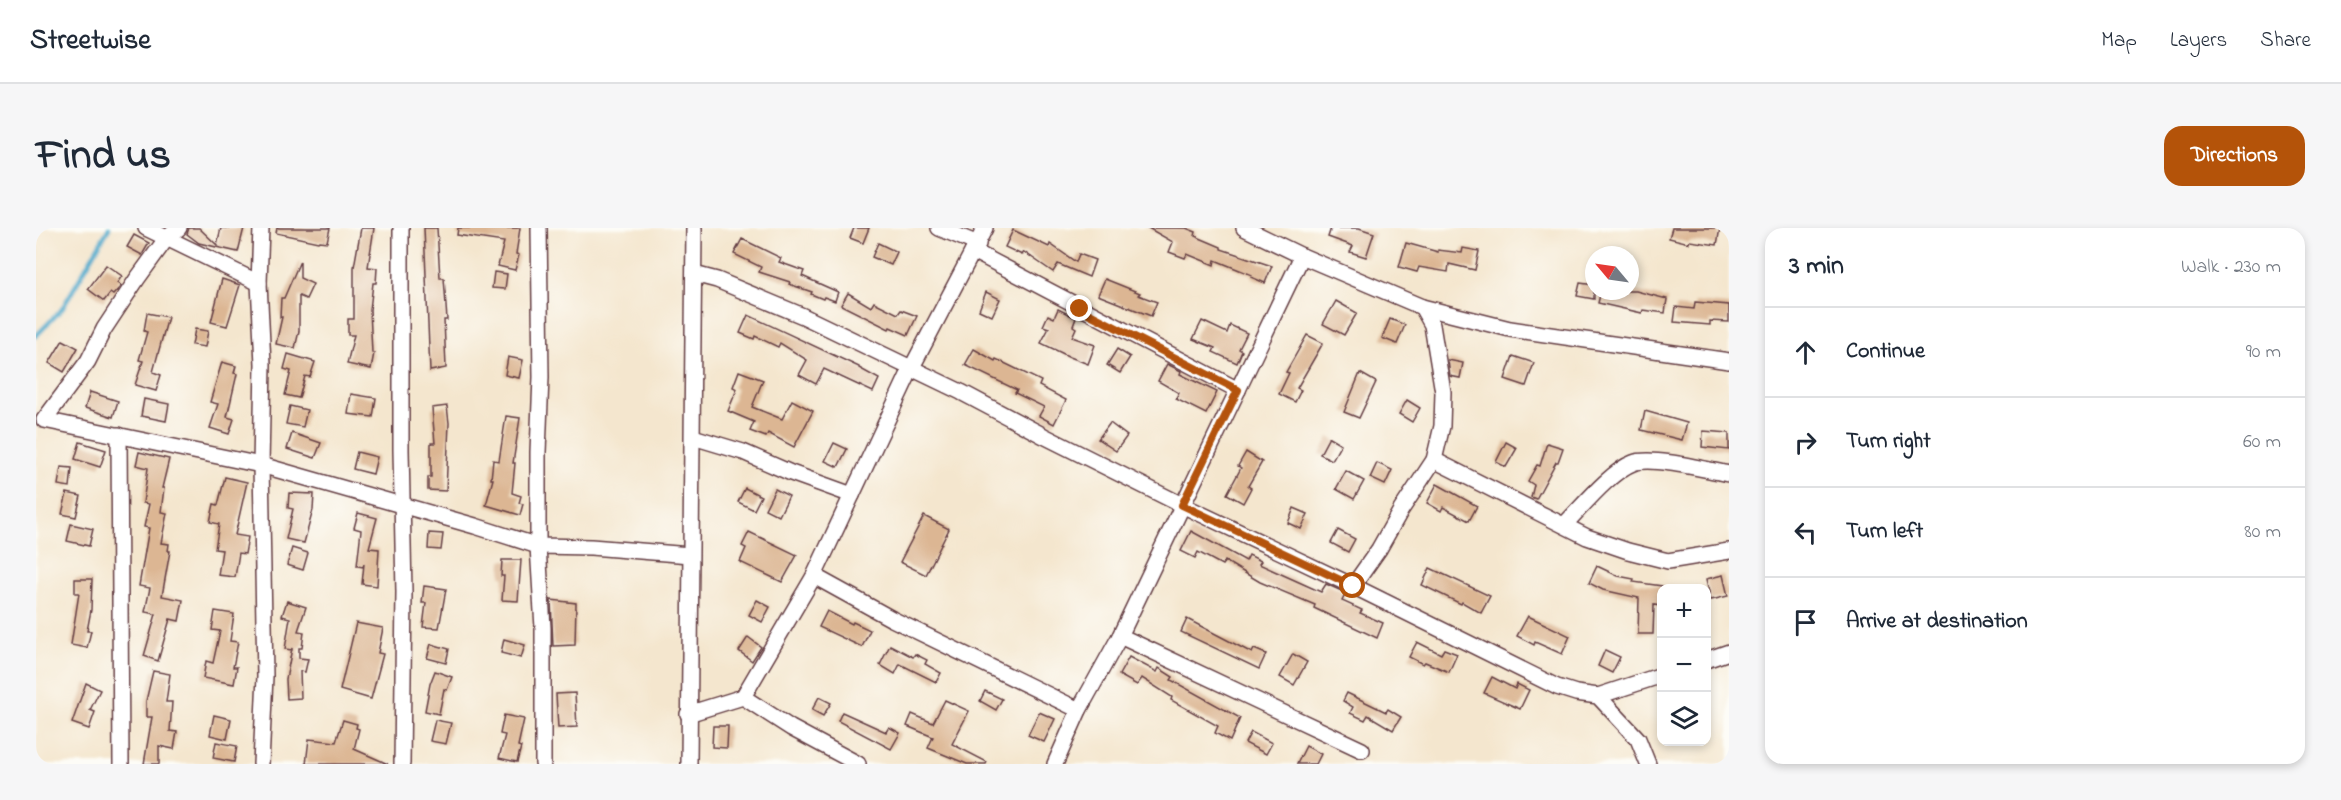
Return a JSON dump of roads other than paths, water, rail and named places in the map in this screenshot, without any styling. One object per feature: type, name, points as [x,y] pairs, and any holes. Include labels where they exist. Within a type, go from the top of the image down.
[{"type":"street","points":[[146,228],[260,283]]},
{"type":"street","points":[[179,228],[166,239],[119,304],[88,361],[44,420],[261,465],[538,546],[591,547],[690,555]]},
{"type":"street","points":[[261,228],[260,283],[264,364],[261,465],[265,676],[261,764]]},
{"type":"street","points":[[401,228],[404,592],[402,764]]},
{"type":"street","points":[[539,228],[541,377],[538,546],[543,628],[543,764]]},
{"type":"street","points":[[689,764],[694,228]]},
{"type":"street","points":[[939,228],[1238,390]]},
{"type":"street","points":[[688,714],[744,697],[814,576],[911,369],[985,228]]},
{"type":"street","points":[[1244,228],[1302,256],[1422,307],[1510,329],[1729,361]]},
{"type":"street","points":[[1055,764],[1079,710],[1120,636],[1302,256]]},
{"type":"street","points":[[694,274],[717,280],[803,316],[961,392],[1182,505],[1557,687],[1598,696],[1657,677]]},
{"type":"street","points":[[1353,586],[1379,549],[1434,460],[1442,426],[1443,392],[1432,326],[1422,307]]},
{"type":"street","points":[[119,435],[121,764]]},
{"type":"street","points":[[693,437],[743,452],[852,495]]},
{"type":"street","points":[[1434,460],[1587,537],[1668,561],[1729,551]]},
{"type":"street","points":[[1563,525],[1620,470],[1633,463],[1648,460],[1729,474]]},
{"type":"street","points":[[814,576],[892,619],[1079,710]]},
{"type":"street","points":[[1120,636],[1362,750]]},
{"type":"street","points":[[1711,659],[1729,652]]},
{"type":"street","points":[[1598,696],[1638,739],[1648,764]]},
{"type":"street","points":[[744,697],[791,728],[858,764]]},
{"type":"waterway","points":[[36,336],[62,309],[109,228]]}]
